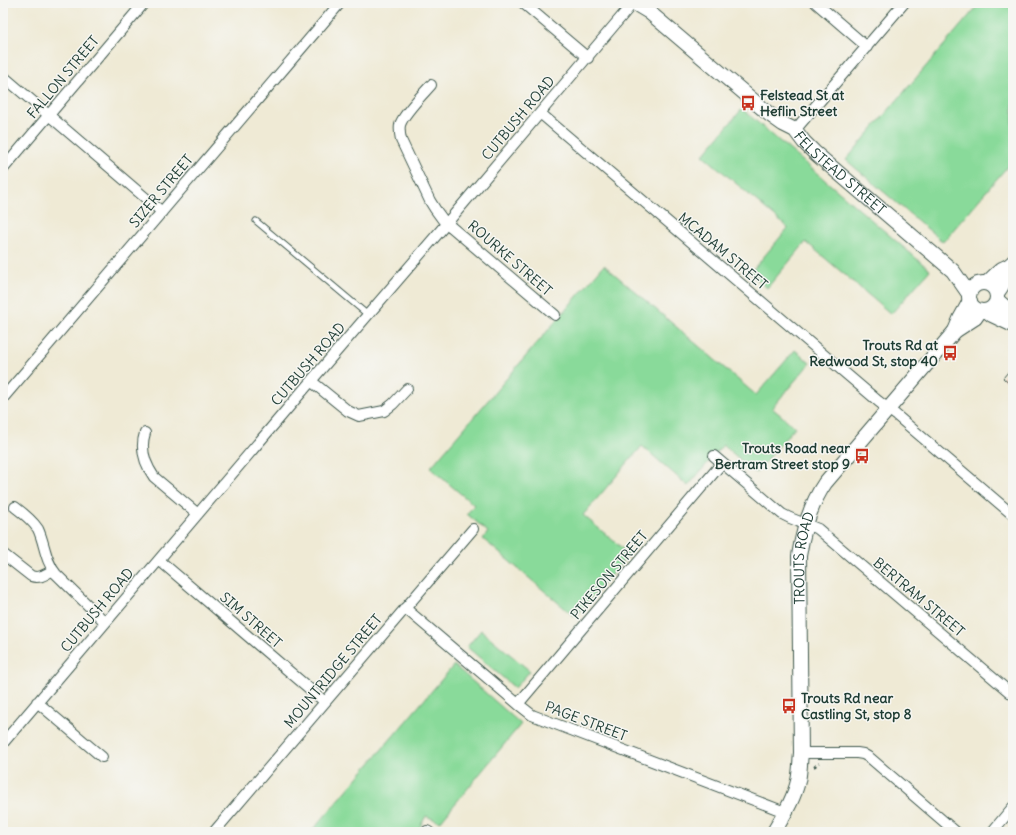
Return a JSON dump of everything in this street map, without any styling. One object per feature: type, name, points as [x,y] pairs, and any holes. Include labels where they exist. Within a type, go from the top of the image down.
[{"type":"street","name":"FALLON STREET","points":[[3,169],[144,3]]},
{"type":"street","name":"SIZER STREET","points":[[3,398],[340,3]]},
{"type":"street","points":[[524,3],[588,58]]},
{"type":"street","name":"CUTBUSH ROAD","points":[[3,743],[588,58],[633,3]]},
{"type":"street","name":"FELSTEAD STREET","points":[[633,3],[649,12],[769,114],[795,130],[814,152],[953,271],[970,298]]},
{"type":"street","points":[[816,3],[867,46]]},
{"type":"street","points":[[795,130],[904,3]]},
{"type":"street","points":[[3,76],[162,212]]},
{"type":"street","name":"ROURKE STREET","points":[[431,85],[404,117],[400,125],[400,135],[430,201],[438,214],[447,223],[555,315]]},
{"type":"street","name":"MCADAM STREET","points":[[540,113],[1013,515]]},
{"type":"street","points":[[1012,263],[993,277],[974,286],[971,289],[970,298],[972,306],[976,309],[984,311],[1013,325]]},
{"type":"street","points":[[984,311],[994,307],[997,296],[1012,263]]},
{"type":"street","name":"FELSTEAD STREET","points":[[953,271],[983,283]]},
{"type":"street","points":[[983,283],[992,285],[995,288],[997,296],[1013,318]]},
{"type":"street","name":"TROUTS ROAD","points":[[955,331],[970,298]]},
{"type":"street","name":"TROUTS ROAD","points":[[774,832],[794,793],[800,771],[799,556],[802,538],[814,501],[826,483],[955,331],[984,311]]},
{"type":"street","points":[[311,381],[348,411],[359,416],[384,411],[393,404],[407,388]]},
{"type":"street","points":[[145,433],[143,449],[154,477],[198,514]]},
{"type":"street","points":[[714,456],[782,514],[806,524]]},
{"type":"street","name":"PIKESON STREET","points":[[518,704],[722,463]]},
{"type":"street","points":[[15,507],[27,517],[38,530],[47,559],[53,570],[105,622]]},
{"type":"street","name":"BERTRAM STREET","points":[[806,524],[818,529],[1013,695]]},
{"type":"street","name":"MOUNTRIDGE STREET","points":[[214,832],[473,529]]},
{"type":"street","points":[[3,554],[35,578],[44,576],[53,570]]},
{"type":"street","name":"SIM STREET","points":[[159,560],[325,702]]},
{"type":"street","name":"PAGE STREET","points":[[405,608],[532,715],[785,812]]},
{"type":"street","points":[[37,702],[102,757]]},
{"type":"street","points":[[801,753],[864,754],[956,832]]},
{"type":"street","points":[[992,832],[1013,808]]},
{"type":"lane","points":[[256,221],[368,315]]},
{"type":"path","points":[[814,767],[818,763],[824,761]]},
{"type":"green space","points":[[980,3],[1013,3],[1013,160],[943,242],[846,160]]},
{"type":"green space","points":[[742,109],[930,270],[891,314],[806,242],[767,288],[750,273],[788,228],[703,155]]},
{"type":"green space","points":[[604,265],[756,395],[795,350],[810,363],[772,408],[795,427],[756,473],[723,445],[688,486],[642,446],[583,515],[629,554],[575,617],[483,539],[488,532],[467,514],[474,505],[430,468]]},
{"type":"green space","points":[[481,630],[530,671],[515,688],[467,647]]},
{"type":"green space","points":[[454,665],[521,724],[440,822],[426,816],[417,832],[311,832]]},
{"type":"building","points":[[1013,366],[1013,387],[1003,378]]},
{"type":"place","name":"Felstead St at Heflin Street","points":[[748,103]]},
{"type":"place","name":"Trouts Rd at Redwood St, stop 40","points":[[950,353]]},
{"type":"place","name":"Trouts Road near Bertram Street stop 9","points":[[862,456]]},
{"type":"place","name":"Trouts Rd near Castling St, stop 8","points":[[789,706]]}]
